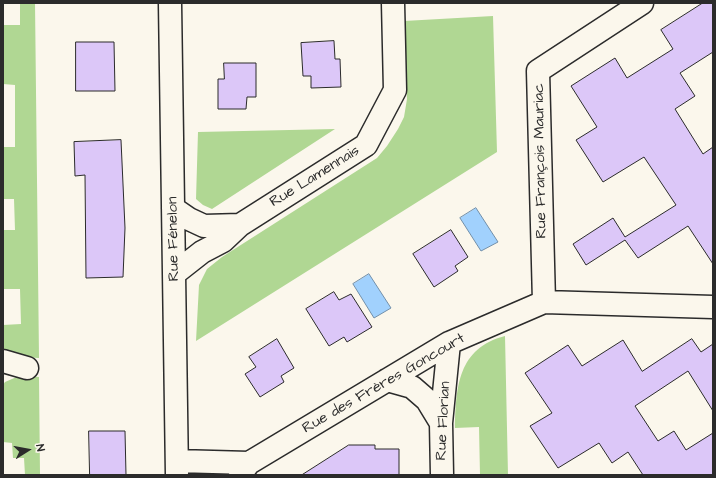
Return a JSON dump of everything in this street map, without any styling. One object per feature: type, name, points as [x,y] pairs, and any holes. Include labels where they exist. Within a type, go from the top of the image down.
[{"type":"street","name":"Rue Fénelon","points":[[170,3],[177,468]]},
{"type":"street","name":"Rue Lamennais","points":[[174,274],[202,252],[223,241],[240,225],[366,145],[395,90],[393,3]]},
{"type":"street","name":"Rue François Mauriac","points":[[544,302],[538,71],[642,3]]},
{"type":"street","points":[[173,208],[189,219],[204,226],[240,225]]},
{"type":"street","name":"Rue des Frères Goncourt","points":[[244,469],[449,343],[544,302],[713,307]]},
{"type":"street","name":"Rue Florian","points":[[442,475],[442,423],[449,343]]},
{"type":"street","points":[[3,361],[27,368]]},
{"type":"street","points":[[388,380],[412,387],[427,400],[442,423]]},
{"type":"street","points":[[177,468],[244,469]]},
{"type":"green space","points":[[20,3],[35,3],[39,358],[3,354],[3,325],[21,324],[20,289],[3,289],[3,230],[15,230],[14,199],[3,199],[3,147],[15,147],[15,85],[3,84],[3,25],[20,25]]},
{"type":"green space","points":[[493,16],[497,152],[196,341],[199,285],[207,269],[222,257],[377,158],[387,146],[404,117],[407,99],[404,21]]},
{"type":"green space","points":[[335,129],[212,209],[203,205],[196,199],[198,132]]},
{"type":"green space","points":[[505,336],[508,475],[480,475],[479,427],[455,428],[459,384],[463,371],[469,360],[478,350],[489,342]]},
{"type":"green space","points":[[19,376],[39,377],[40,475],[25,475],[24,458],[13,458],[12,443],[3,442],[3,385],[5,382]]},
{"type":"water","points":[[476,208],[498,242],[481,251],[460,218]]},
{"type":"water","points":[[369,274],[391,308],[374,318],[353,284]]},
{"type":"building","points":[[703,3],[713,3],[713,52],[680,73],[695,96],[675,109],[703,154],[713,147],[713,264],[688,226],[638,258],[625,240],[586,265],[573,244],[613,218],[625,237],[676,205],[644,157],[603,182],[576,140],[597,127],[571,86],[615,58],[627,78],[673,49],[661,30]]},
{"type":"building","points":[[334,41],[335,59],[340,59],[341,87],[311,88],[311,76],[303,76],[301,43]]},
{"type":"building","points":[[76,42],[114,42],[115,91],[76,91]]},
{"type":"building","points":[[224,63],[256,63],[256,97],[247,97],[246,109],[218,109],[218,79],[224,79]]},
{"type":"building","points":[[121,140],[125,228],[123,277],[86,278],[85,175],[75,176],[74,142]]},
{"type":"building","points":[[451,230],[468,257],[455,266],[458,271],[434,287],[413,254]]},
{"type":"building","points":[[334,292],[339,300],[351,294],[372,327],[347,342],[344,337],[329,346],[306,309]]},
{"type":"building","points":[[277,339],[294,368],[281,376],[284,382],[260,397],[245,374],[256,367],[249,357]]},
{"type":"building","points":[[692,339],[701,352],[713,344],[713,411],[688,371],[635,406],[658,441],[674,431],[686,450],[713,433],[713,475],[643,475],[628,452],[612,463],[599,443],[558,468],[530,426],[552,413],[525,373],[568,345],[582,366],[623,340],[642,371]]},
{"type":"building","points":[[89,431],[125,431],[126,475],[90,475]]},
{"type":"building","points":[[349,445],[375,445],[375,449],[399,449],[399,475],[302,475]]}]
